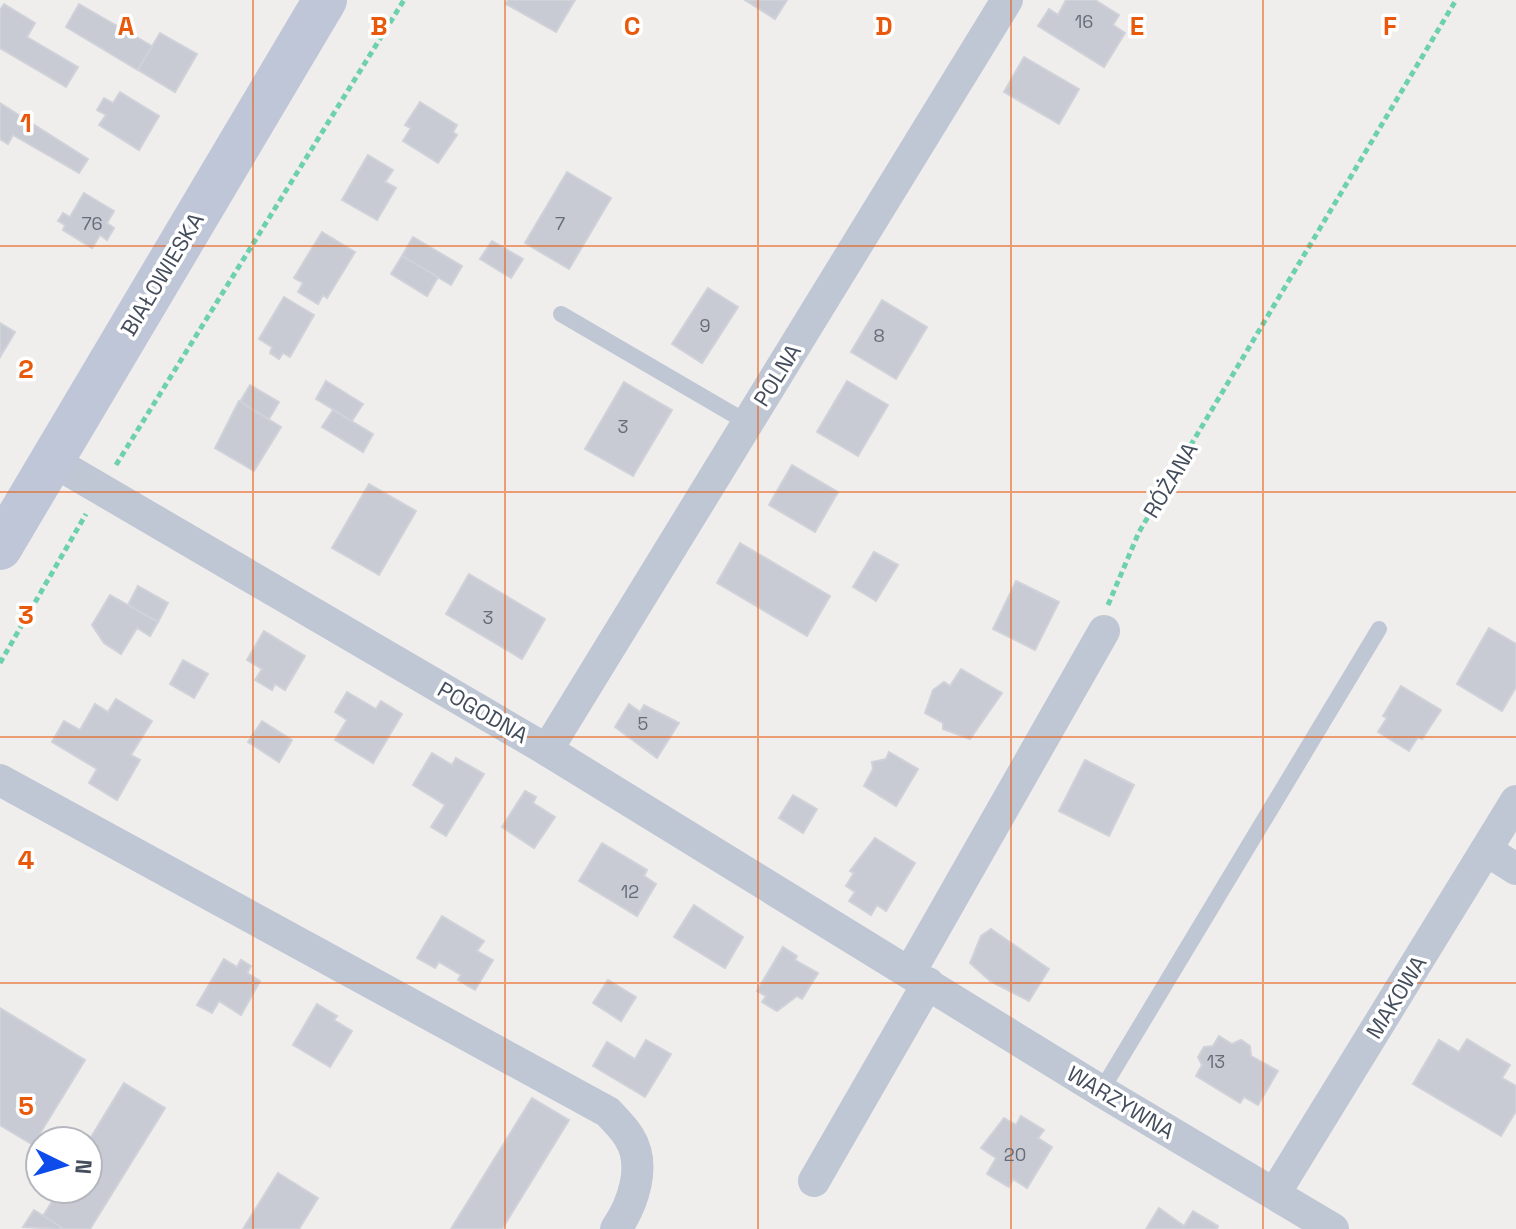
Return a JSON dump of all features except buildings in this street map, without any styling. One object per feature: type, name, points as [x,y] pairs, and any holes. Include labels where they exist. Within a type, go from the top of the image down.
[{"type":"main road","name":"BIAŁOWIESKA","points":[[0,548],[325,0]]},
{"type":"street","name":"POLNA","points":[[547,750],[1007,0]]},
{"type":"street","name":"POGODNA","points":[[51,460],[547,750],[919,978]]},
{"type":"street","points":[[814,1181],[1104,631]]},
{"type":"street","points":[[0,780],[608,1112],[631,1139],[638,1178],[628,1211],[616,1229]]},
{"type":"street","name":"MAKOWA","points":[[1275,1193],[1516,801]]},
{"type":"street","points":[[1486,850],[1516,869]]},
{"type":"street","name":"WARZYWNA","points":[[919,978],[1333,1229]]},
{"type":"lane","points":[[561,314],[748,423]]},
{"type":"lane","points":[[1101,1091],[1379,629]]},
{"type":"path","points":[[0,663],[100,490],[404,0]]},
{"type":"path","name":"RÓŻANA","points":[[1104,631],[1110,598],[1139,532],[1456,0]]}]
